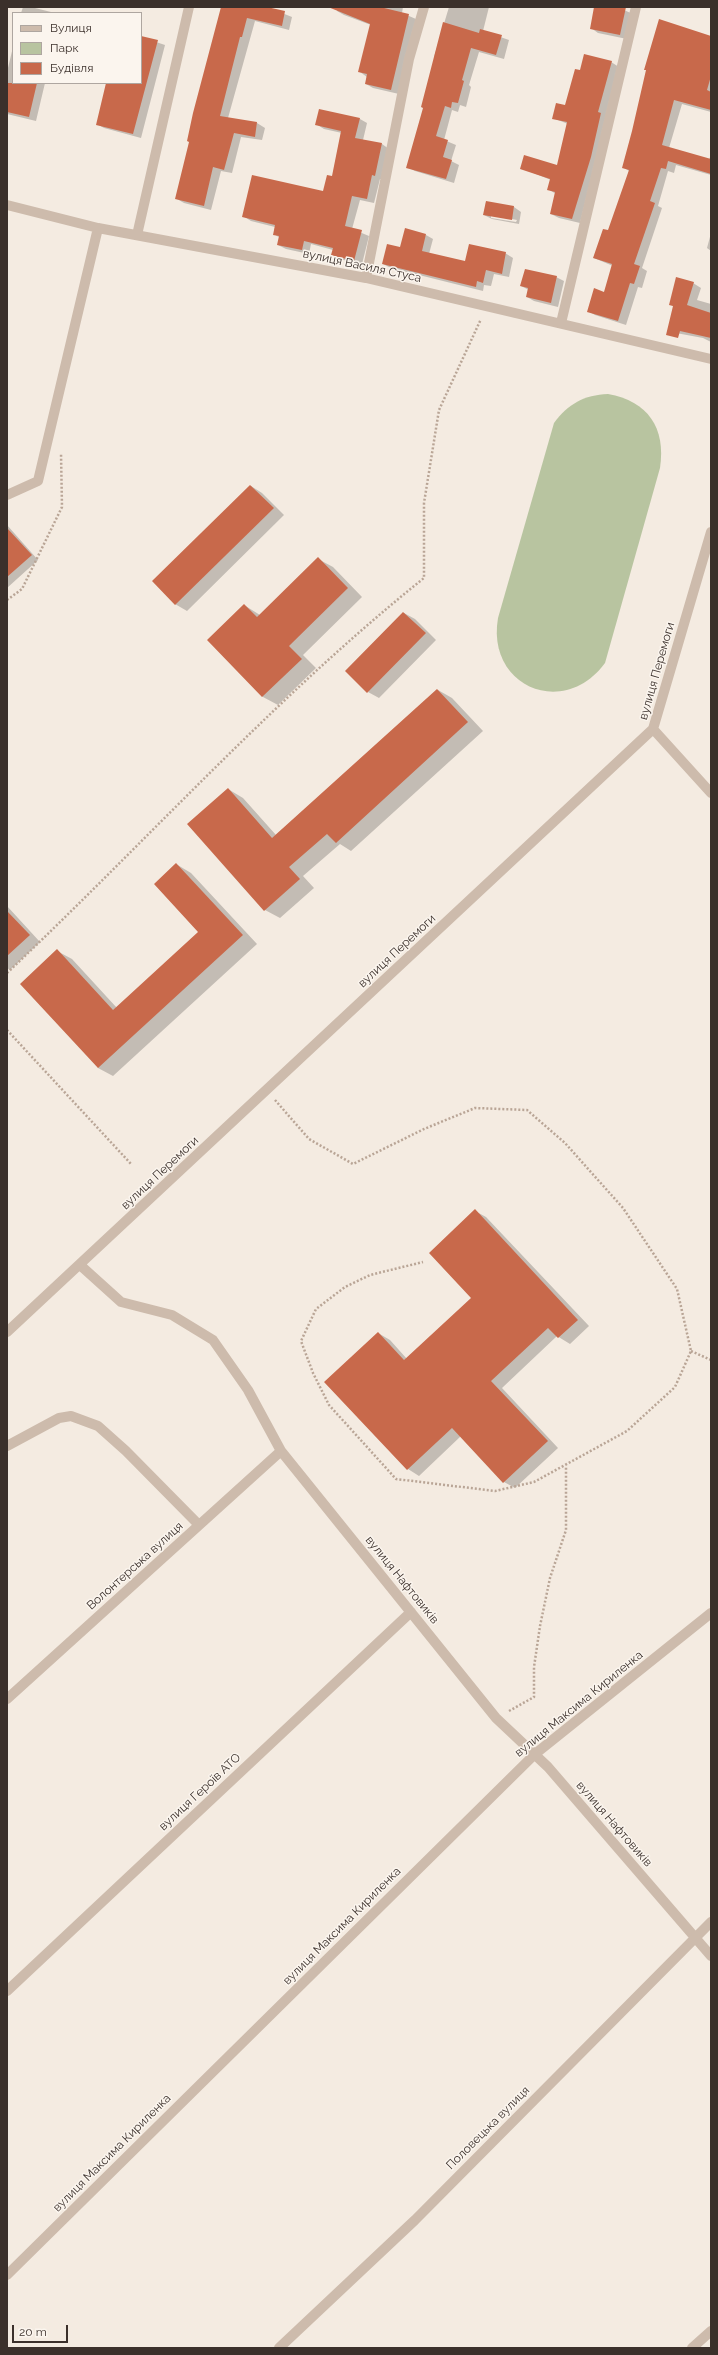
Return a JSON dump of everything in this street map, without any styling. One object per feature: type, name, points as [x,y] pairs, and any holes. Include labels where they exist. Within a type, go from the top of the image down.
[{"type":"street","points":[[137,234],[189,7]]},
{"type":"street","points":[[366,278],[409,59],[424,7]]},
{"type":"street","points":[[561,323],[636,7]]},
{"type":"street","name":"вулиця Василя Стуса","points":[[7,205],[98,228],[137,234],[366,278],[711,359]]},
{"type":"street","points":[[7,495],[38,481],[98,228]]},
{"type":"street","name":"вулиця Перемоги","points":[[7,1332],[267,1091],[653,729],[711,532]]},
{"type":"street","points":[[653,729],[711,793]]},
{"type":"street","name":"вулиця Нафтовиків","points":[[80,1265],[121,1302],[172,1316],[213,1340],[248,1390],[281,1451],[496,1718],[548,1767],[711,1956]]},
{"type":"street","points":[[7,1446],[59,1418],[71,1416],[98,1426],[126,1451],[199,1525]]},
{"type":"street","name":"Волонтерська вулиця","points":[[7,1699],[281,1451]]},
{"type":"street","name":"вулиця Героїв АТО","points":[[7,1991],[411,1612]]},
{"type":"street","name":"вулиця Максима Кириленка","points":[[7,2275],[535,1754],[711,1613]]},
{"type":"street","name":"Половецька вулиця","points":[[279,2348],[415,2220],[711,1922]]},
{"type":"street","points":[[692,2348],[711,2331]]},
{"type":"path","points":[[7,973],[89,896],[164,818],[364,626],[424,578],[424,503],[439,410],[475,329],[489,306]]},
{"type":"path","points":[[7,600],[22,589],[62,507],[61,452],[48,436]]},
{"type":"path","points":[[7,1030],[132,1165]]},
{"type":"path","points":[[267,1091],[310,1140],[353,1164],[424,1129],[475,1108],[527,1110],[565,1143],[623,1208],[677,1289],[691,1351],[675,1387],[627,1431],[566,1466],[534,1482],[494,1491],[396,1479],[329,1405],[313,1373],[301,1341],[316,1309],[345,1287],[370,1275],[423,1262]]},
{"type":"path","points":[[691,1351],[711,1360]]},
{"type":"path","points":[[496,1718],[534,1698],[534,1667],[540,1626],[550,1578],[566,1530],[566,1466]]},
{"type":"green space","points":[[608,394],[634,403],[644,410],[651,419],[657,429],[660,441],[660,468],[605,663],[588,680],[569,689],[550,692],[532,687],[516,677],[504,662],[497,642],[498,618],[554,423],[559,416],[577,402],[591,396]]},
{"type":"building","points":[[221,7],[267,7],[285,11],[282,26],[247,18],[242,37],[240,37],[220,116],[257,122],[255,137],[234,133],[224,170],[213,167],[204,206],[175,199],[189,142],[187,141],[193,113]]},
{"type":"building","points":[[328,7],[380,7],[409,14],[391,90],[365,84],[367,74],[358,72],[370,24]]},
{"type":"building","points":[[594,7],[626,7],[620,35],[590,29]]},
{"type":"building","points":[[659,19],[711,36],[711,76],[707,90],[711,92],[711,110],[674,100],[662,145],[711,159],[711,174],[668,161],[666,169],[661,168],[650,201],[655,203],[634,264],[640,266],[634,284],[630,283],[618,321],[587,312],[594,288],[604,292],[612,264],[593,258],[603,229],[608,230],[629,170],[622,168],[646,70],[644,70]]},
{"type":"building","points":[[443,22],[479,33],[480,29],[502,35],[496,55],[471,48],[462,80],[464,81],[458,103],[452,102],[451,108],[445,106],[436,136],[448,140],[443,157],[452,160],[446,179],[406,168],[423,108],[421,107]]},
{"type":"building","points":[[142,36],[158,40],[133,134],[96,125],[106,84],[142,84]]},
{"type":"building","points":[[584,54],[612,61],[598,112],[601,113],[591,157],[572,219],[550,214],[555,192],[547,190],[550,179],[520,169],[524,155],[557,165],[567,122],[552,119],[556,103],[565,105],[575,69],[580,70]]},
{"type":"building","points":[[7,83],[37,84],[29,117],[7,112]]},
{"type":"building","points":[[319,109],[360,118],[355,138],[382,143],[375,176],[372,175],[367,199],[352,196],[345,226],[362,230],[354,261],[331,255],[333,248],[304,241],[302,250],[277,245],[279,236],[273,235],[275,225],[242,217],[252,175],[323,191],[327,175],[332,176],[341,131],[315,125]]},
{"type":"building","points":[[486,201],[514,206],[512,220],[483,215]]},
{"type":"building","points":[[405,228],[426,234],[422,251],[465,261],[469,244],[506,252],[502,274],[486,270],[483,283],[477,281],[476,287],[382,264],[387,244],[400,247]]},
{"type":"building","points":[[525,269],[557,276],[551,303],[526,297],[528,288],[520,286]]},
{"type":"building","points":[[676,277],[694,282],[687,305],[711,313],[711,338],[680,331],[678,338],[666,335],[673,306],[669,305]]},
{"type":"building","points":[[250,485],[274,508],[175,605],[152,581]]},
{"type":"building","points":[[7,528],[32,555],[7,577]]},
{"type":"building","points":[[318,557],[348,588],[289,646],[302,659],[262,697],[207,640],[244,604],[257,617]]},
{"type":"building","points":[[403,612],[426,633],[367,693],[345,671]]},
{"type":"building","points":[[437,689],[468,722],[336,843],[327,834],[289,867],[300,879],[264,911],[187,824],[228,788],[272,838]]},
{"type":"building","points":[[176,863],[243,935],[98,1068],[20,984],[57,949],[113,1010],[198,932],[154,884]]},
{"type":"building","points":[[7,911],[30,935],[7,956]]},
{"type":"building","points":[[475,1209],[578,1320],[558,1338],[548,1328],[491,1381],[548,1441],[503,1483],[452,1428],[407,1470],[324,1382],[378,1332],[404,1360],[471,1298],[429,1253]]}]
